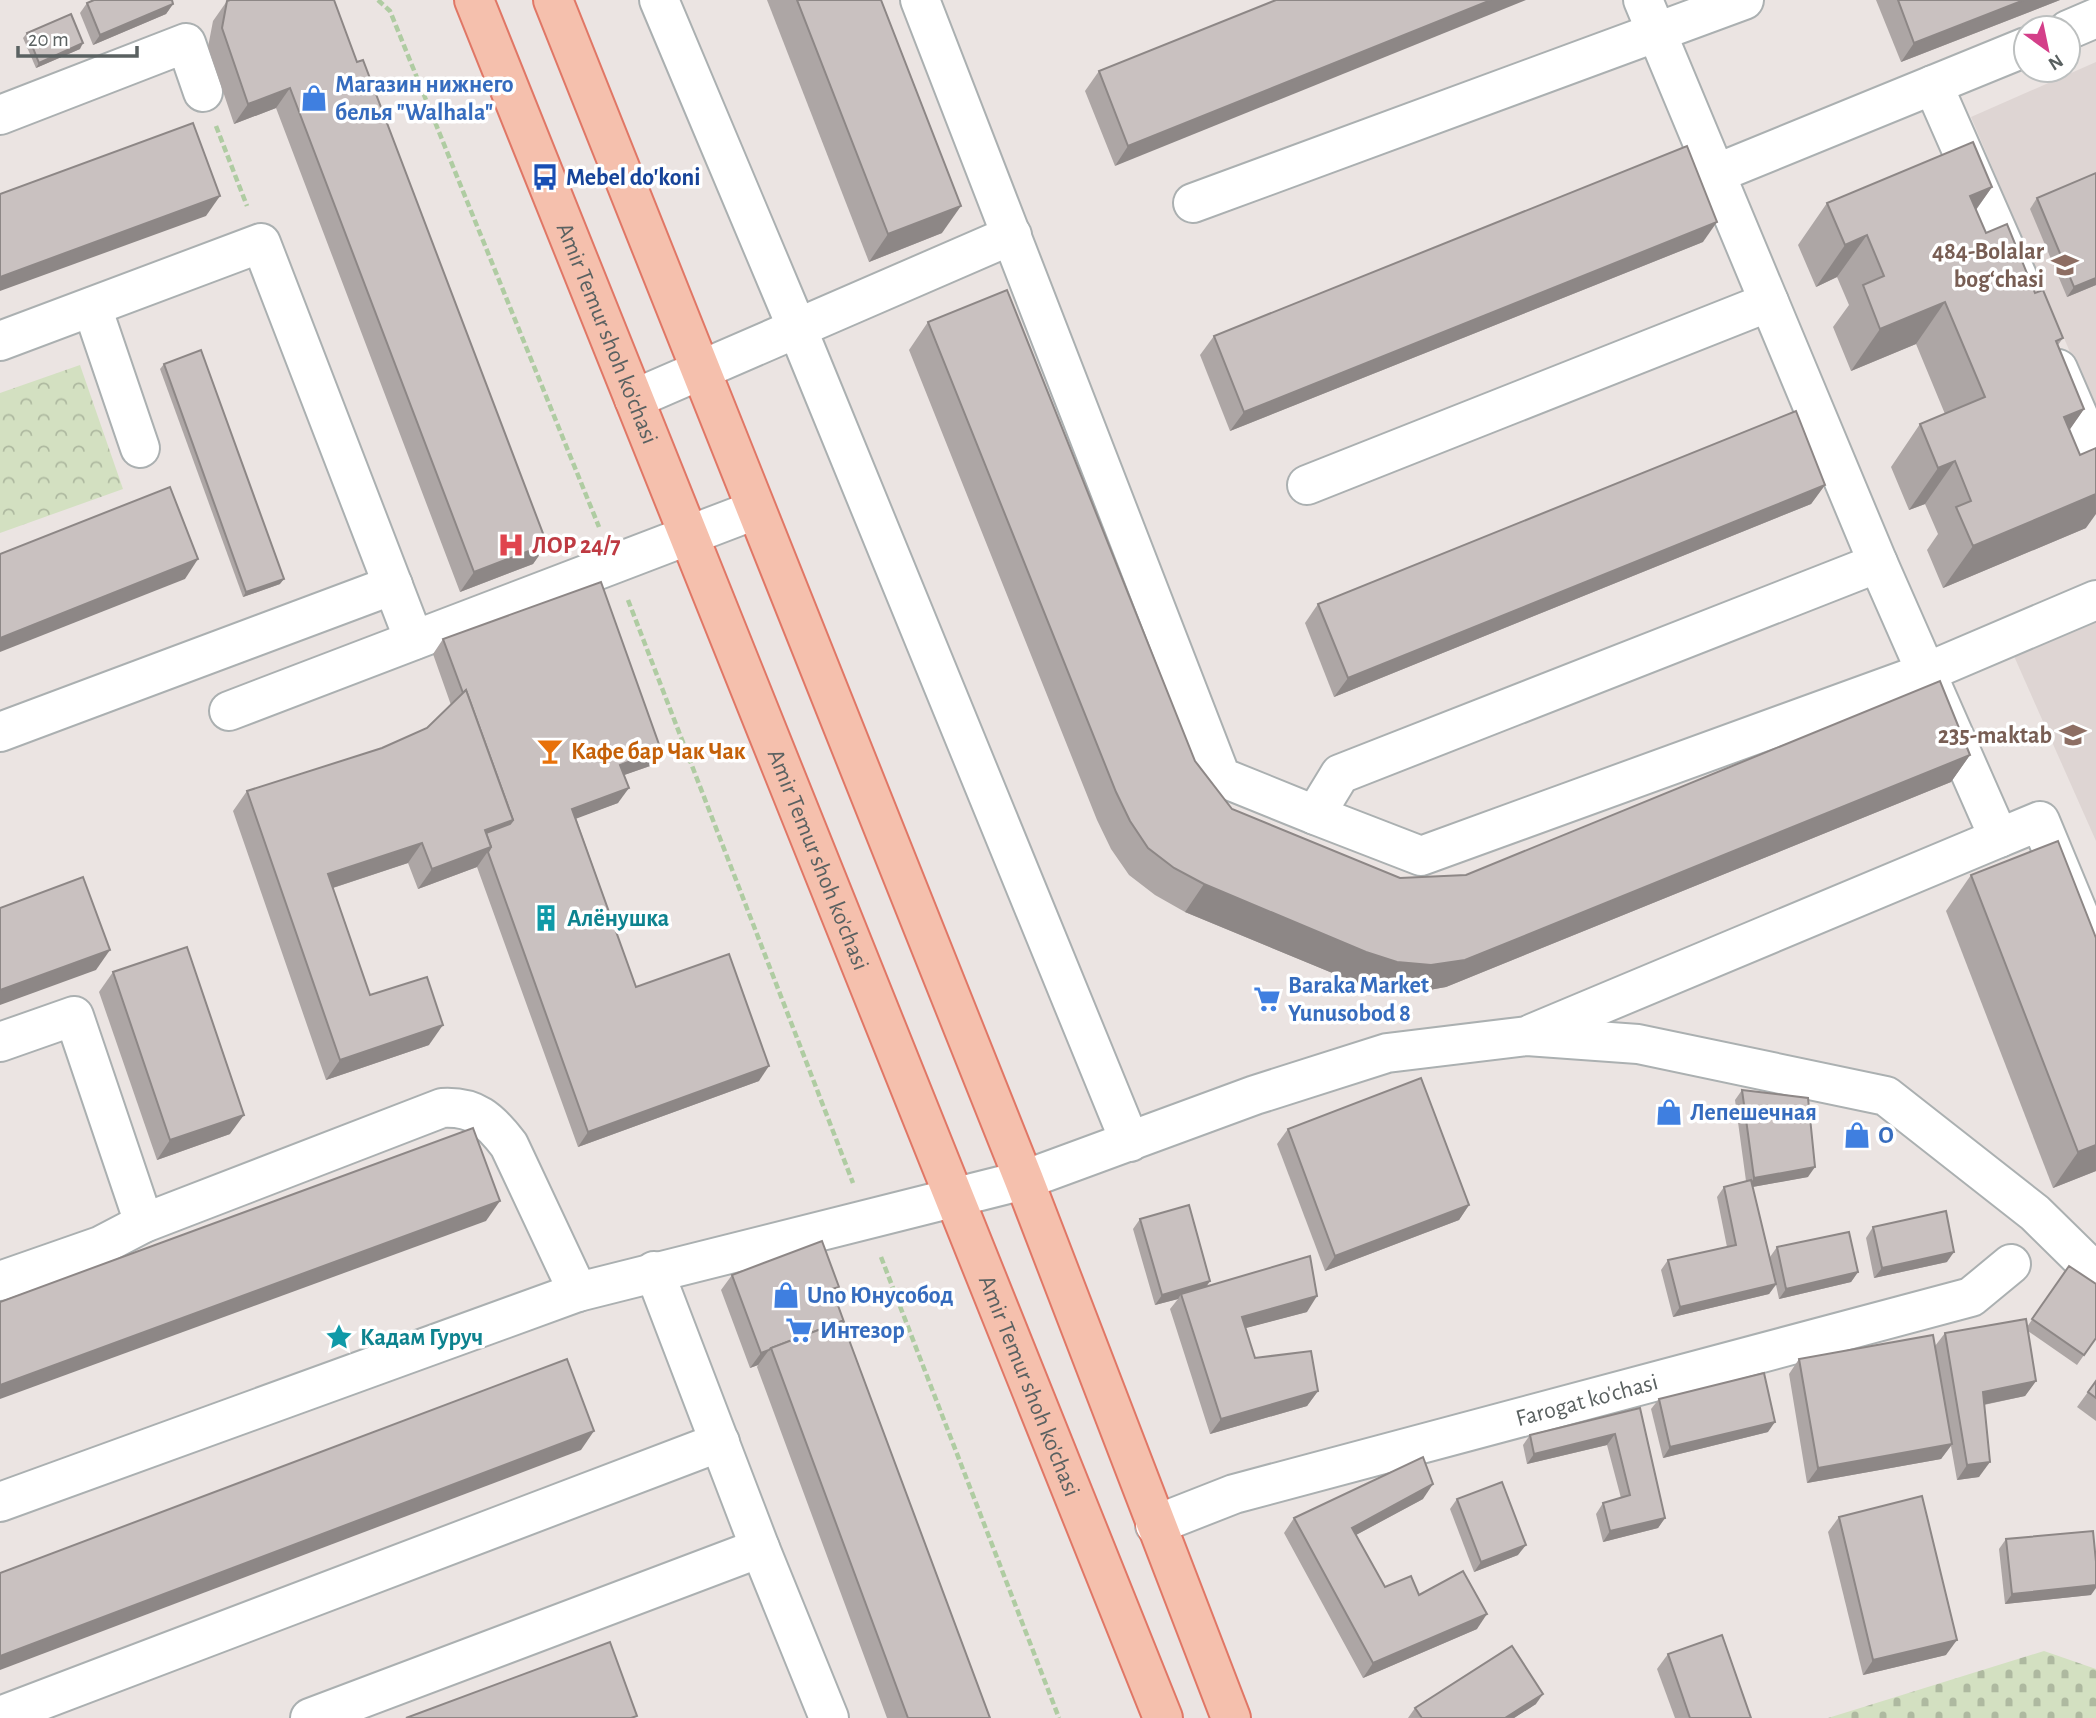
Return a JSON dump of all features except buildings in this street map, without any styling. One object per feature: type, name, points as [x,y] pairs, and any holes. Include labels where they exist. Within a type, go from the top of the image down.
[{"type":"main road","name":"Amir Temur shoh ko'chasi","points":[[474,0],[1163,1718]]},
{"type":"main road","points":[[553,0],[1024,1180],[1231,1718]]},
{"type":"street","points":[[659,0],[797,328],[1130,1142]]},
{"type":"street","points":[[920,0],[1222,777],[1421,856],[1927,672],[2096,600]]},
{"type":"street","points":[[1193,203],[1650,16],[1744,0]]},
{"type":"street","points":[[1650,16],[1878,563],[1999,838]]},
{"type":"street","points":[[0,115],[186,43],[203,92]]},
{"type":"street","points":[[1715,174],[2012,53]]},
{"type":"street","points":[[1933,85],[2029,303]]},
{"type":"street","points":[[634,399],[1012,235]]},
{"type":"street","points":[[0,341],[261,243],[414,640]]},
{"type":"street","points":[[1307,485],[1769,302]]},
{"type":"street","points":[[92,307],[140,448]]},
{"type":"street","points":[[2045,341],[2096,457]]},
{"type":"street","points":[[229,711],[755,510]]},
{"type":"street","points":[[1315,815],[1340,774],[1878,563]]},
{"type":"street","points":[[0,732],[393,585]]},
{"type":"street","points":[[1527,1035],[2040,821],[2096,956]]},
{"type":"street","points":[[0,1042],[74,1016],[144,1223]]},
{"type":"street","points":[[0,1502],[578,1293],[654,1271],[1024,1180],[1255,1095],[1387,1053],[1527,1035],[1639,1044],[1886,1096],[2035,1213],[2096,1273]]},
{"type":"street","points":[[0,1281],[100,1246],[144,1223],[442,1108],[462,1107],[479,1113],[496,1127],[509,1145],[578,1293]]},
{"type":"street","name":"Farogat ko'chasi","points":[[1155,1525],[1234,1494],[1971,1297],[2011,1264]]},
{"type":"street","points":[[654,1271],[760,1548],[829,1718]]},
{"type":"street","points":[[0,1716],[720,1442]]},
{"type":"street","points":[[310,1718],[760,1548]]},
{"type":"path","points":[[378,0],[390,11],[614,564],[1059,1718]]},
{"type":"path","points":[[203,92],[261,243]]},
{"type":"shaded area","name":"484-Bolalar bogʻchasi","points":[[2096,62],[2096,414],[1971,117],[2046,84],[2082,84],[2082,68]]},
{"type":"shaded area","name":"235-maktab","points":[[2096,588],[2096,841],[2002,629]]},
{"type":"green space","points":[[80,365],[123,489],[0,533],[0,393]]},
{"type":"green space","points":[[2044,1651],[2096,1669],[2096,1718],[1828,1718]]},
{"type":"place","name":"Магазин нижнего белья \"Walhala\"","points":[[314,98]]},
{"type":"place","name":"Mebel do'koni","points":[[545,177]]},
{"type":"place","name":"484-Bolalar bogʻchasi","points":[[2065,265]]},
{"type":"place","name":"ЛОР 24/7","points":[[511,545]]},
{"type":"place","name":"235-maktab","points":[[2073,735]]},
{"type":"place","name":"Кафе бар Чак Чак","points":[[550,751]]},
{"type":"place","name":"Алёнушка","points":[[546,918]]},
{"type":"place","name":"Baraka Market Yunusobod 8","points":[[1267,999]]},
{"type":"place","name":"Лепешечная","points":[[1669,1112]]},
{"type":"place","name":"О","points":[[1857,1135]]},
{"type":"place","name":"Uno Юнусобод","points":[[786,1295]]},
{"type":"place","name":"Интезор","points":[[799,1330]]},
{"type":"place","name":"Кадам Гуруч","points":[[339,1337]]}]
